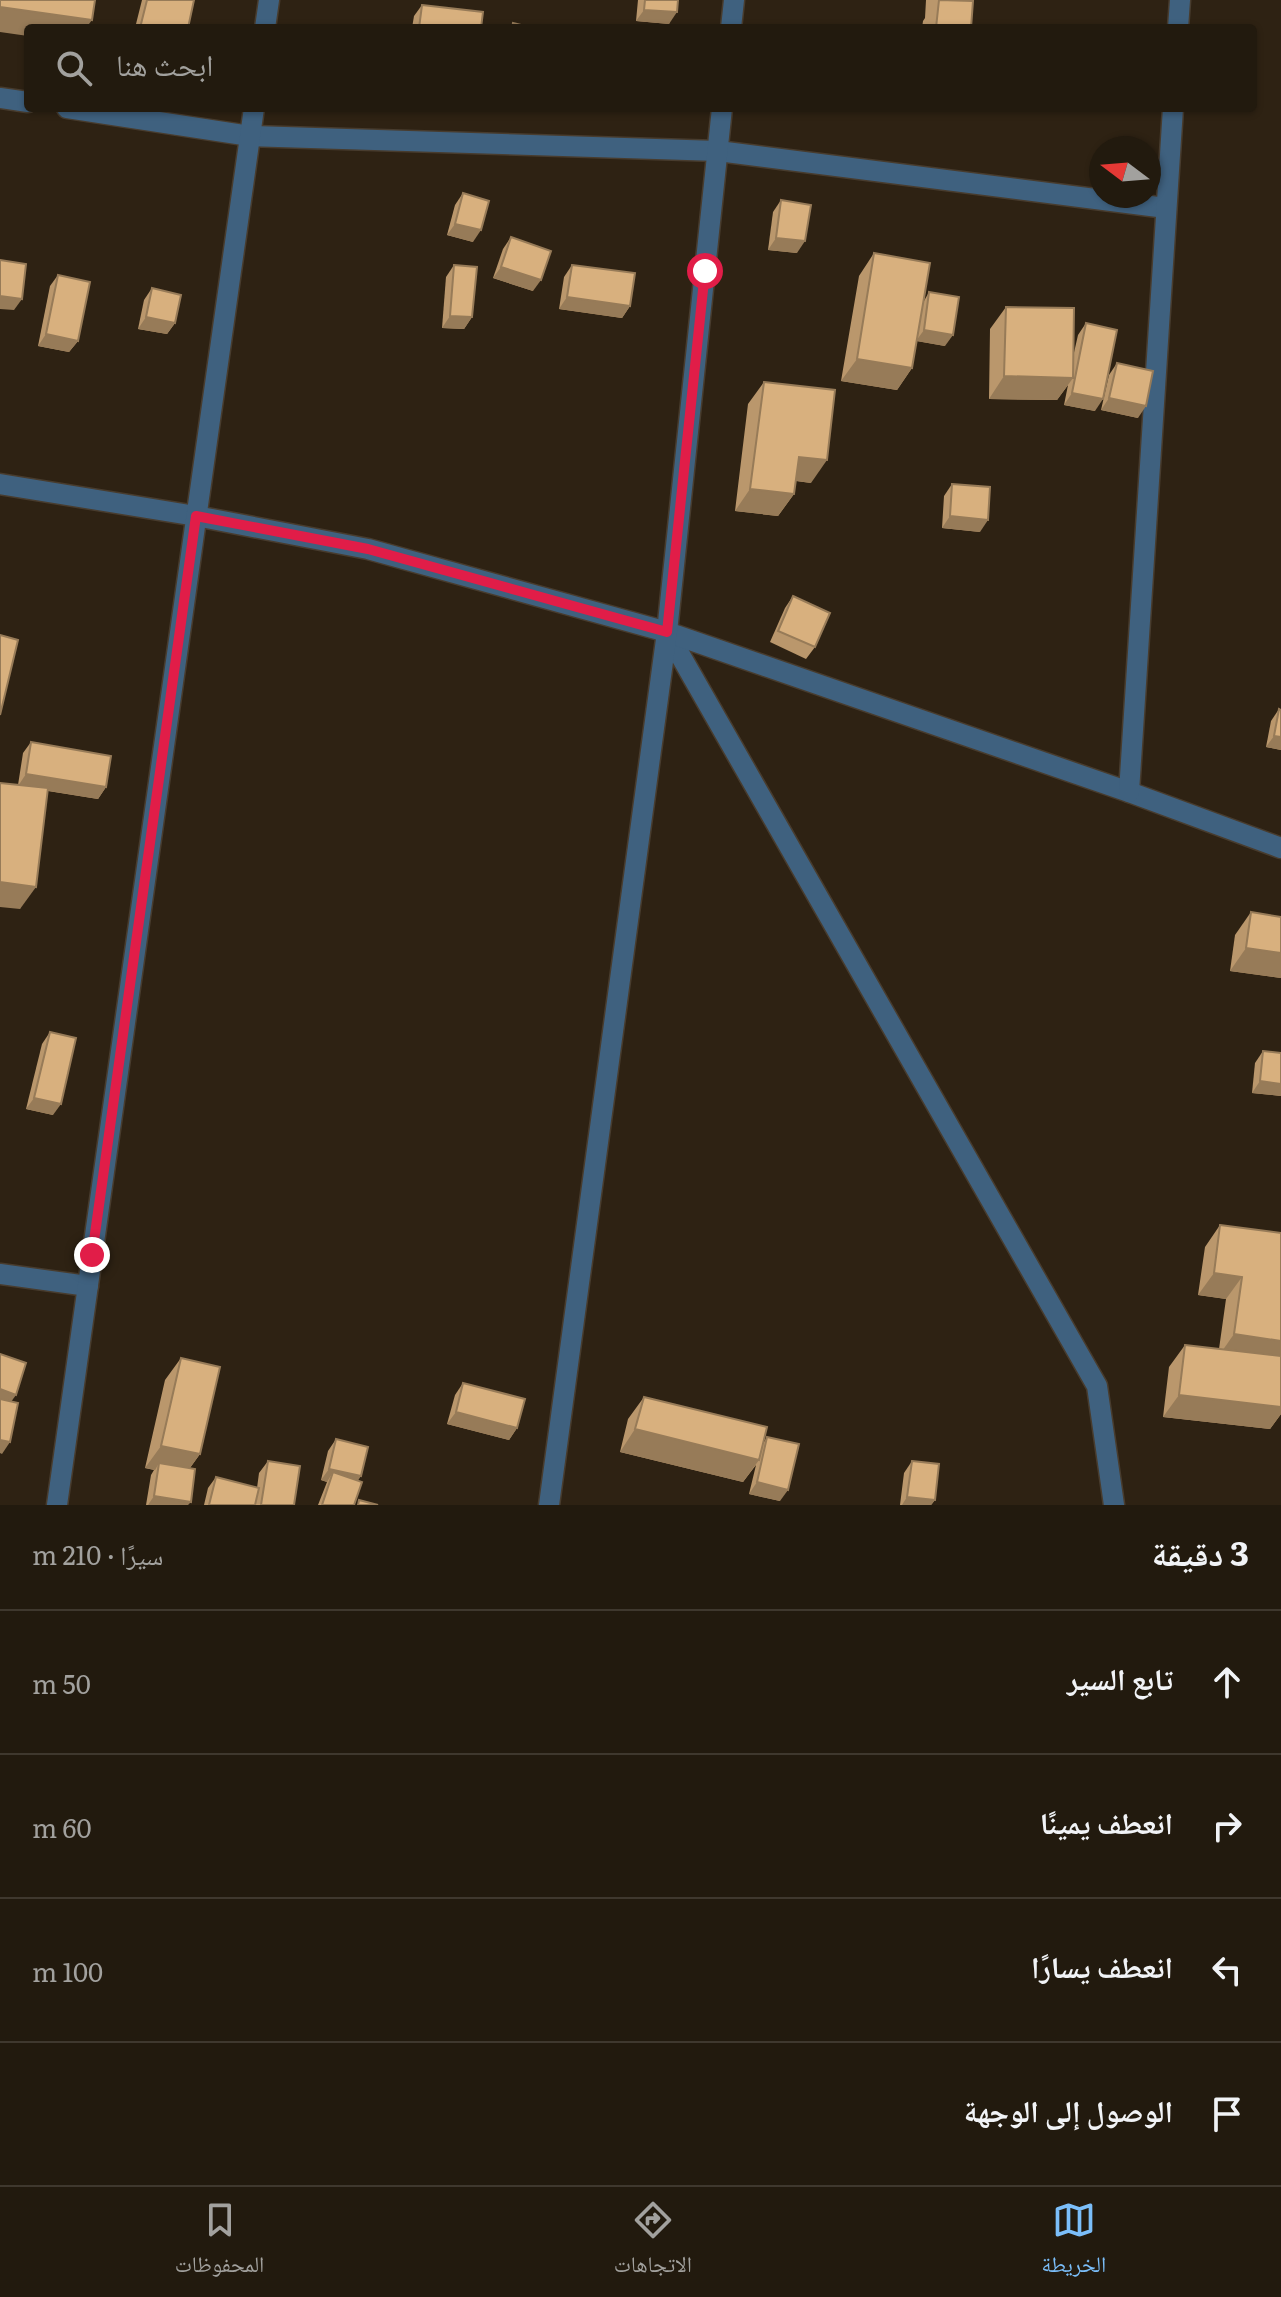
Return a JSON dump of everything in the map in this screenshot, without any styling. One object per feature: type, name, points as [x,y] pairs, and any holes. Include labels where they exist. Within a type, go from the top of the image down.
[{"type":"street","points":[[266,24],[269,0]]},
{"type":"street","points":[[731,24],[734,0]]},
{"type":"street","points":[[1178,24],[1180,0]]},
{"type":"street","points":[[0,98],[24,101]]},
{"type":"street","points":[[93,112],[250,136],[718,151],[1166,208]]},
{"type":"street","points":[[57,1505],[253,112]]},
{"type":"street","points":[[549,1505],[667,632],[722,112]]},
{"type":"street","points":[[1129,792],[1173,112]]},
{"type":"street","points":[[0,484],[196,516],[368,549],[667,632],[1281,848]]},
{"type":"street","points":[[667,632],[1097,1386],[1114,1505]]},
{"type":"street","points":[[0,1274],[88,1286]]},
{"type":"building","points":[[0,0],[95,0],[92,20],[0,7]]},
{"type":"building","points":[[147,0],[194,0],[189,24],[141,24]]},
{"type":"building","points":[[645,0],[678,0],[677,12],[644,10]]},
{"type":"building","points":[[939,0],[973,1],[971,24],[936,24]]},
{"type":"building","points":[[422,5],[483,12],[482,24],[420,24]]},
{"type":"building","points":[[463,193],[489,201],[481,230],[455,224]]},
{"type":"building","points":[[781,200],[811,205],[805,241],[776,238]]},
{"type":"building","points":[[511,237],[551,251],[541,280],[501,267]]},
{"type":"building","points":[[874,253],[930,263],[912,368],[857,359]]},
{"type":"building","points":[[0,260],[26,264],[22,299],[0,296]]},
{"type":"building","points":[[454,265],[477,267],[472,317],[450,316]]},
{"type":"building","points":[[572,265],[635,273],[630,306],[567,297]]},
{"type":"building","points":[[58,275],[90,282],[78,341],[46,334]]},
{"type":"building","points":[[152,288],[181,295],[175,323],[146,317]]},
{"type":"building","points":[[929,292],[959,297],[953,335],[924,330]]},
{"type":"building","points":[[1006,307],[1074,308],[1073,378],[1004,376]]},
{"type":"building","points":[[1086,323],[1117,330],[1103,399],[1072,393]]},
{"type":"building","points":[[1117,363],[1153,371],[1146,406],[1109,398]]},
{"type":"building","points":[[764,382],[835,390],[827,460],[799,457],[794,494],[750,489]]},
{"type":"building","points":[[952,484],[990,487],[988,520],[950,516]]},
{"type":"building","points":[[793,596],[830,613],[815,647],[778,631]]},
{"type":"building","points":[[0,635],[18,640],[0,715]]},
{"type":"building","points":[[1281,710],[1281,737],[1274,736]]},
{"type":"building","points":[[31,742],[111,756],[106,787],[26,774]]},
{"type":"building","points":[[0,783],[48,788],[36,887],[0,882]]},
{"type":"building","points":[[1251,912],[1281,917],[1281,953],[1246,948]]},
{"type":"building","points":[[50,1032],[76,1038],[61,1104],[34,1098]]},
{"type":"building","points":[[1263,1051],[1281,1053],[1281,1084],[1260,1081]]},
{"type":"building","points":[[1220,1225],[1281,1233],[1281,1341],[1234,1334],[1242,1277],[1214,1273]]},
{"type":"building","points":[[1185,1345],[1281,1356],[1281,1407],[1179,1395]]},
{"type":"building","points":[[0,1354],[26,1363],[16,1395],[0,1389]]},
{"type":"building","points":[[181,1358],[220,1367],[200,1454],[161,1446]]},
{"type":"building","points":[[463,1383],[525,1399],[517,1428],[456,1412]]},
{"type":"building","points":[[644,1397],[767,1427],[759,1460],[635,1429]]},
{"type":"building","points":[[0,1399],[18,1403],[10,1442],[0,1440]]},
{"type":"building","points":[[767,1437],[799,1444],[788,1490],[757,1482]]},
{"type":"building","points":[[336,1439],[368,1447],[361,1476],[329,1469]]},
{"type":"building","points":[[268,1461],[300,1466],[294,1505],[261,1505]]},
{"type":"building","points":[[912,1461],[939,1464],[935,1500],[907,1497]]},
{"type":"building","points":[[159,1463],[195,1469],[191,1502],[154,1496]]},
{"type":"building","points":[[333,1472],[362,1482],[354,1505],[322,1505]]},
{"type":"building","points":[[216,1477],[259,1488],[255,1505],[209,1505]]},
{"type":"building","points":[[359,1500],[378,1505],[358,1505]]},
{"type":"route","points":[[92,1255],[196,516],[368,549],[667,632],[705,271]]}]
